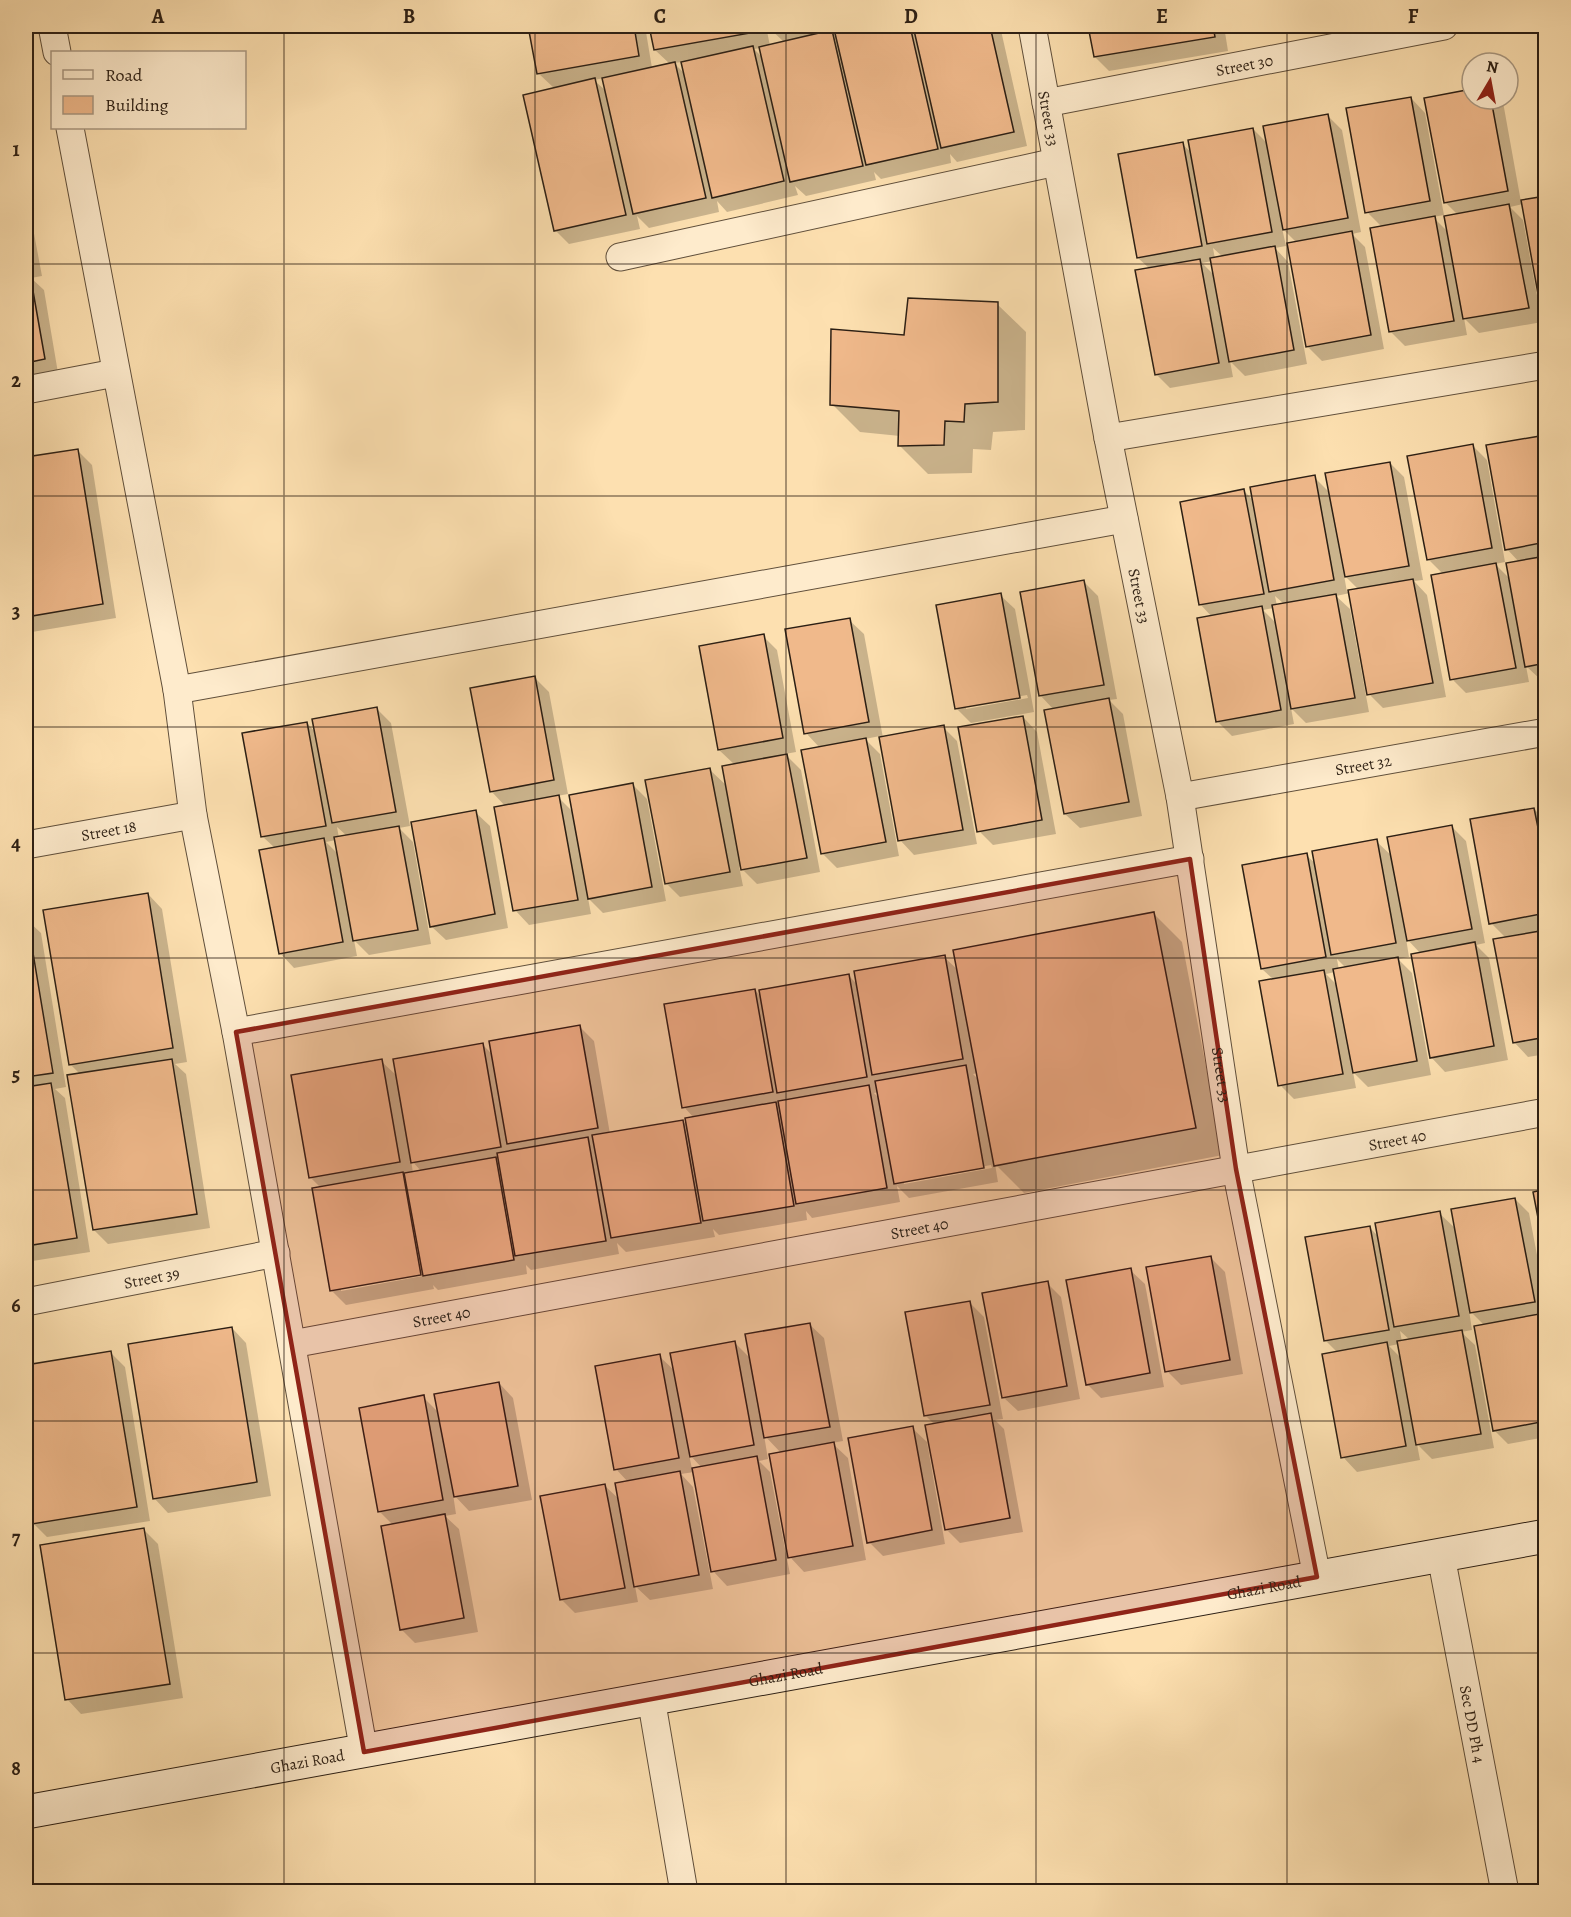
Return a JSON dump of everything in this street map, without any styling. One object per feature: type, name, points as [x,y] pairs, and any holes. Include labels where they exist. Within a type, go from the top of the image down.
[{"type":"main road","name":"Ghazi Road","points":[[26,1812],[1545,1536]]},
{"type":"street","points":[[52,26],[57,51]]},
{"type":"street","name":"Street 33","points":[[1032,26],[1108,438],[1180,797],[1236,1169],[1317,1577]]},
{"type":"street","name":"Street 30","points":[[1046,103],[1388,30],[1444,26]]},
{"type":"street","points":[[70,129],[177,690],[193,815],[236,1032],[364,1752]]},
{"type":"street","points":[[620,257],[1056,162]]},
{"type":"street","points":[[1108,438],[1545,365]]},
{"type":"street","points":[[26,390],[115,373]]},
{"type":"street","points":[[177,690],[1125,519]]},
{"type":"street","name":"Street 32","points":[[1180,797],[1545,732]]},
{"type":"street","name":"Street 18","points":[[26,845],[193,815]]},
{"type":"street","points":[[236,1032],[1190,859]]},
{"type":"street","name":"Street 40","points":[[292,1344],[1545,1112]]},
{"type":"street","name":"Street 39","points":[[26,1302],[276,1253]]},
{"type":"street","name":"Sec DD Ph 4","points":[[1441,1556],[1504,1891]]},
{"type":"street","points":[[651,1698],[684,1892]]},
{"type":"highlighted area","points":[[1190,859],[1236,1169],[1317,1577],[364,1752],[236,1032]]},
{"type":"building","points":[[528,26],[634,26],[639,56],[537,74]]},
{"type":"building","points":[[649,26],[755,26],[756,32],[654,50]]},
{"type":"building","points":[[851,26],[910,26],[938,149],[866,165],[834,29]]},
{"type":"building","points":[[913,26],[990,26],[1014,132],[941,148]]},
{"type":"building","points":[[1088,26],[1213,26],[1215,37],[1094,57]]},
{"type":"building","points":[[832,30],[863,166],[790,182],[759,47]]},
{"type":"building","points":[[753,46],[784,181],[712,198],[681,62]]},
{"type":"building","points":[[675,62],[706,198],[633,214],[602,78]]},
{"type":"building","points":[[595,78],[626,215],[554,231],[523,95]]},
{"type":"building","points":[[1460,91],[1460,111],[1493,111],[1508,191],[1444,203],[1424,98]]},
{"type":"building","points":[[1411,97],[1430,201],[1365,213],[1346,108]]},
{"type":"building","points":[[1328,114],[1348,218],[1283,230],[1263,126]]},
{"type":"building","points":[[1253,128],[1272,232],[1207,244],[1188,140]]},
{"type":"building","points":[[1183,142],[1202,246],[1137,258],[1118,154]]},
{"type":"building","points":[[1546,196],[1546,304],[1540,305],[1521,200]]},
{"type":"building","points":[[1509,204],[1529,308],[1463,319],[1444,216]]},
{"type":"building","points":[[1435,216],[1454,321],[1389,332],[1370,228]]},
{"type":"building","points":[[1352,231],[1371,335],[1306,347],[1287,243]]},
{"type":"building","points":[[1275,246],[1294,350],[1229,362],[1210,258]]},
{"type":"building","points":[[1200,259],[1219,363],[1155,375],[1135,270]]},
{"type":"building","points":[[30,274],[45,359],[26,363],[26,275]]},
{"type":"building","points":[[908,298],[998,302],[998,402],[965,404],[964,422],[945,421],[944,445],[898,446],[899,411],[830,405],[831,329],[904,335]]},
{"type":"building","points":[[1546,435],[1546,542],[1505,550],[1486,445]]},
{"type":"building","points":[[1473,444],[1492,548],[1427,560],[1407,456]]},
{"type":"building","points":[[78,449],[103,604],[26,617],[26,457]]},
{"type":"building","points":[[1390,462],[1409,566],[1345,577],[1325,473]]},
{"type":"building","points":[[1315,475],[1334,580],[1269,592],[1250,487]]},
{"type":"building","points":[[1244,489],[1264,594],[1199,605],[1180,502]]},
{"type":"building","points":[[1546,556],[1546,663],[1525,667],[1506,563]]},
{"type":"building","points":[[1496,563],[1516,668],[1450,680],[1431,575]]},
{"type":"building","points":[[1413,579],[1433,683],[1367,695],[1348,590]]},
{"type":"building","points":[[1084,580],[1104,685],[1039,696],[1020,592]]},
{"type":"building","points":[[1001,593],[1020,698],[955,709],[936,605]]},
{"type":"building","points":[[1336,594],[1355,698],[1291,709],[1272,605]]},
{"type":"building","points":[[1262,606],[1281,710],[1216,722],[1197,618]]},
{"type":"building","points":[[850,618],[869,722],[804,734],[785,629]]},
{"type":"building","points":[[764,634],[783,738],[718,750],[699,646]]},
{"type":"building","points":[[535,676],[554,780],[490,792],[470,688]]},
{"type":"building","points":[[1109,698],[1129,802],[1064,814],[1044,710]]},
{"type":"building","points":[[377,707],[396,812],[332,823],[312,719]]},
{"type":"building","points":[[1023,716],[1042,820],[977,832],[958,727]]},
{"type":"building","points":[[307,722],[326,826],[261,837],[242,733]]},
{"type":"building","points":[[944,725],[963,830],[898,841],[879,737]]},
{"type":"building","points":[[866,738],[886,842],[821,854],[801,750]]},
{"type":"building","points":[[787,754],[807,858],[741,870],[722,766]]},
{"type":"building","points":[[710,768],[730,872],[665,884],[645,780]]},
{"type":"building","points":[[633,783],[652,887],[588,899],[569,795]]},
{"type":"building","points":[[559,795],[578,900],[513,911],[494,807]]},
{"type":"building","points":[[1534,808],[1546,867],[1546,913],[1489,924],[1470,819]]},
{"type":"building","points":[[476,810],[495,914],[430,927],[411,822]]},
{"type":"building","points":[[1452,825],[1472,929],[1407,941],[1387,837]]},
{"type":"building","points":[[399,826],[418,930],[353,941],[334,837]]},
{"type":"building","points":[[324,838],[343,942],[279,954],[259,850]]},
{"type":"building","points":[[1377,839],[1396,943],[1331,955],[1312,851]]},
{"type":"building","points":[[1307,853],[1326,957],[1261,969],[1242,865]]},
{"type":"building","points":[[148,893],[173,1048],[69,1065],[43,910]]},
{"type":"building","points":[[1154,912],[1196,1128],[994,1166],[953,950]]},
{"type":"building","points":[[26,918],[53,1073],[26,1077]]},
{"type":"building","points":[[1546,930],[1546,1037],[1513,1043],[1493,939]]},
{"type":"building","points":[[1475,942],[1494,1046],[1430,1058],[1411,954]]},
{"type":"building","points":[[945,955],[963,1059],[872,1075],[854,971]]},
{"type":"building","points":[[1398,957],[1417,1061],[1353,1073],[1333,969]]},
{"type":"building","points":[[1324,970],[1343,1074],[1278,1086],[1259,981]]},
{"type":"building","points":[[849,974],[867,1077],[777,1093],[759,990]]},
{"type":"building","points":[[755,989],[773,1092],[682,1108],[664,1004]]},
{"type":"building","points":[[580,1025],[598,1128],[507,1144],[489,1041]]},
{"type":"building","points":[[483,1043],[501,1147],[411,1163],[393,1059]]},
{"type":"building","points":[[172,1059],[197,1214],[93,1230],[67,1075]]},
{"type":"building","points":[[382,1059],[400,1162],[309,1178],[291,1075]]},
{"type":"building","points":[[966,1065],[984,1168],[894,1184],[875,1081]]},
{"type":"building","points":[[51,1083],[77,1238],[26,1246],[26,1087]]},
{"type":"building","points":[[869,1085],[887,1188],[796,1204],[778,1101]]},
{"type":"building","points":[[776,1102],[794,1206],[703,1221],[685,1118]]},
{"type":"building","points":[[683,1120],[701,1223],[611,1238],[592,1135]]},
{"type":"building","points":[[588,1137],[606,1241],[515,1256],[497,1153]]},
{"type":"building","points":[[496,1157],[514,1260],[423,1276],[404,1173]]},
{"type":"building","points":[[403,1172],[421,1275],[330,1291],[312,1188]]},
{"type":"building","points":[[1546,1189],[1546,1259],[1533,1192]]},
{"type":"building","points":[[1515,1198],[1535,1302],[1470,1313],[1451,1209]]},
{"type":"building","points":[[1440,1211],[1459,1316],[1394,1327],[1375,1223]]},
{"type":"building","points":[[1370,1226],[1389,1330],[1324,1341],[1305,1237]]},
{"type":"building","points":[[1211,1256],[1230,1360],[1165,1372],[1146,1267]]},
{"type":"building","points":[[1131,1268],[1150,1373],[1086,1385],[1066,1280]]},
{"type":"building","points":[[1048,1281],[1067,1386],[1002,1398],[982,1293]]},
{"type":"building","points":[[970,1301],[990,1405],[924,1416],[905,1312]]},
{"type":"building","points":[[1539,1314],[1546,1352],[1546,1421],[1493,1431],[1474,1326]]},
{"type":"building","points":[[810,1323],[830,1427],[764,1438],[745,1334]]},
{"type":"building","points":[[232,1327],[257,1482],[153,1499],[128,1344]]},
{"type":"building","points":[[1462,1330],[1481,1434],[1416,1445],[1397,1341]]},
{"type":"building","points":[[735,1341],[754,1445],[690,1457],[670,1353]]},
{"type":"building","points":[[1387,1342],[1406,1446],[1341,1458],[1322,1354]]},
{"type":"building","points":[[111,1351],[137,1507],[32,1524],[26,1485],[26,1365]]},
{"type":"building","points":[[660,1354],[679,1458],[614,1470],[595,1366]]},
{"type":"building","points":[[499,1382],[518,1486],[454,1497],[434,1394]]},
{"type":"building","points":[[424,1395],[443,1500],[378,1512],[359,1408]]},
{"type":"building","points":[[991,1413],[1010,1518],[945,1530],[925,1425]]},
{"type":"building","points":[[913,1426],[932,1530],[867,1543],[848,1438]]},
{"type":"building","points":[[834,1442],[853,1546],[788,1558],[769,1454]]},
{"type":"building","points":[[757,1456],[776,1560],[711,1572],[692,1468]]},
{"type":"building","points":[[680,1471],[699,1575],[634,1587],[615,1483]]},
{"type":"building","points":[[605,1484],[625,1588],[560,1600],[540,1496]]},
{"type":"building","points":[[445,1514],[464,1618],[400,1630],[381,1526]]},
{"type":"building","points":[[144,1528],[170,1684],[65,1700],[40,1545]]}]
